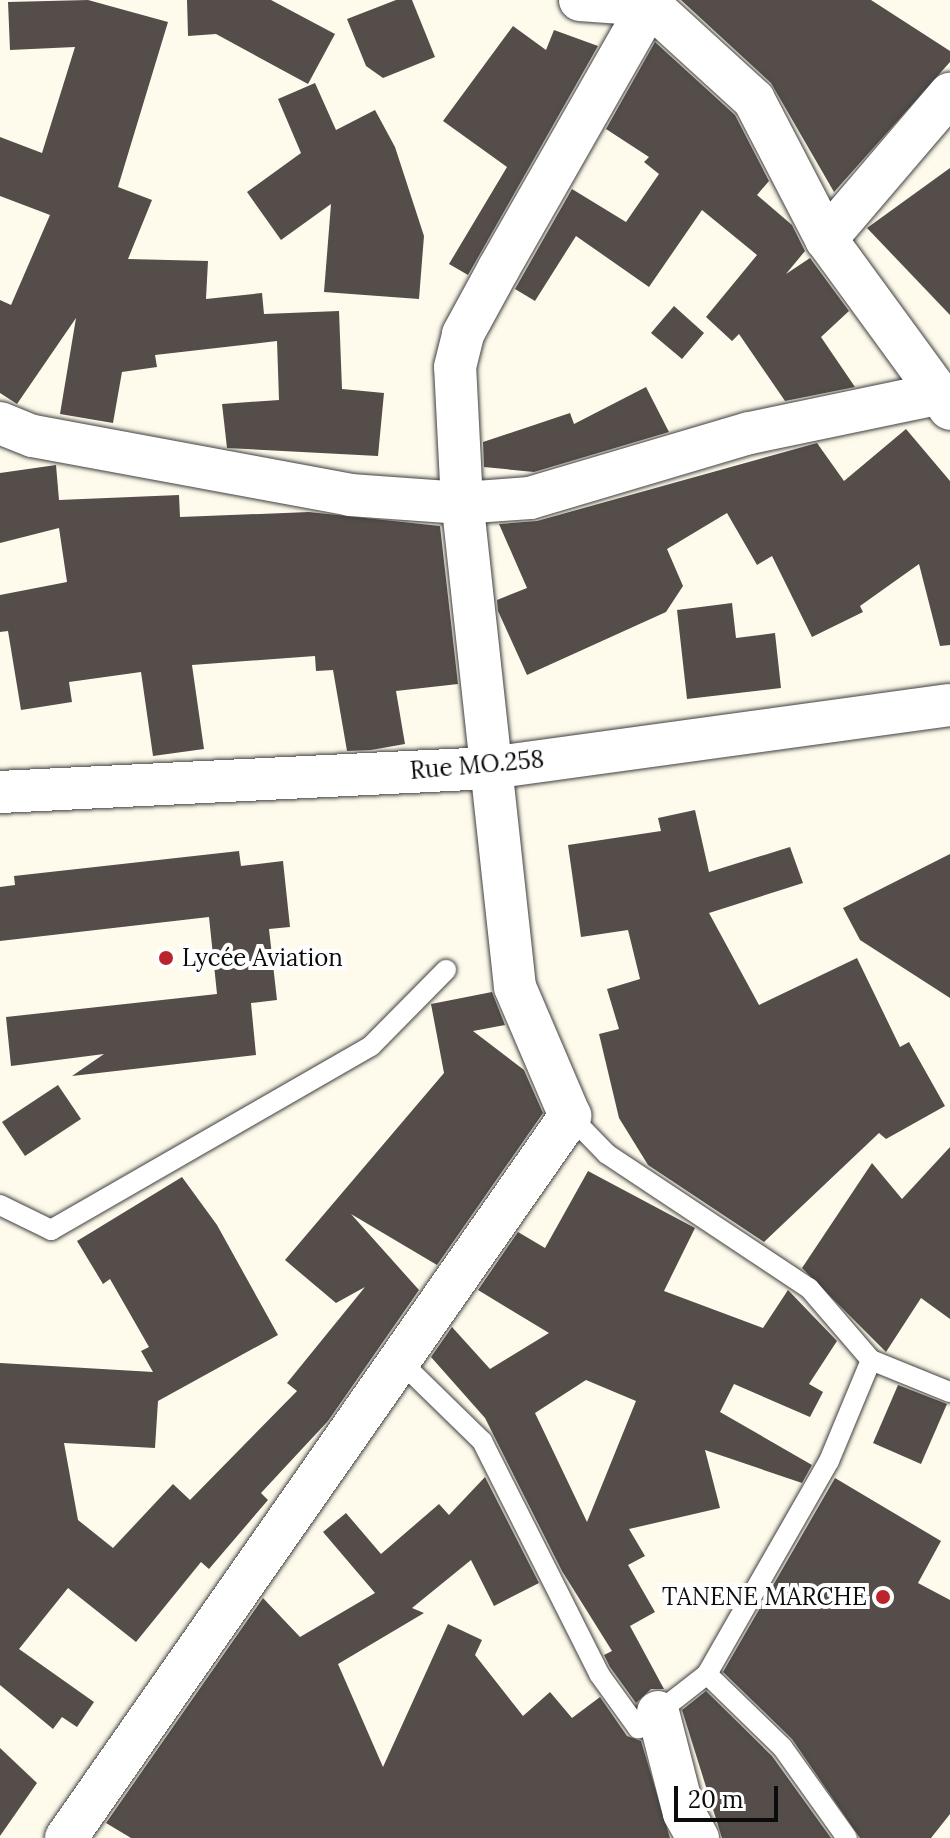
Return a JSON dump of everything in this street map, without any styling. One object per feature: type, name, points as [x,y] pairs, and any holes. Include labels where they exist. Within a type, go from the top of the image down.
[{"type":"street","points":[[0,423],[33,436],[350,495],[462,503],[530,498],[750,433],[943,401],[826,239],[754,100],[651,2],[580,0]]},
{"type":"street","points":[[66,1838],[570,1116],[515,987],[462,503],[455,367],[463,334],[651,2]]},
{"type":"street","points":[[826,239],[950,94]]},
{"type":"street","name":"Rue MO.258","points":[[0,792],[490,768],[950,705]]},
{"type":"street","points":[[658,1712],[684,1813],[698,1838]]},
{"type":"lane","points":[[0,1205],[51,1230],[371,1046],[446,970]]},
{"type":"lane","points":[[570,1116],[607,1154],[809,1288],[871,1360],[950,1392]]},
{"type":"lane","points":[[400,1361],[482,1441],[599,1674],[638,1728],[707,1674],[829,1461],[871,1360]]},
{"type":"lane","points":[[707,1674],[782,1747],[847,1838]]},
{"type":"building","points":[[88,0],[168,22],[118,187],[152,200],[128,259],[208,261],[206,299],[262,293],[264,314],[339,311],[342,389],[384,393],[378,456],[227,448],[222,404],[279,400],[277,341],[155,355],[157,367],[122,372],[113,423],[60,414],[76,318],[17,404],[0,393],[0,300],[11,305],[50,215],[0,196],[0,137],[42,153],[75,47],[10,50],[8,2]]},
{"type":"building","points":[[187,0],[271,0],[335,34],[308,84],[216,34],[188,36]]},
{"type":"building","points":[[396,0],[412,0],[435,57],[383,78],[366,66],[347,19]]},
{"type":"building","points":[[681,0],[871,0],[950,51],[950,62],[834,192],[771,83]]},
{"type":"building","points":[[513,26],[546,50],[554,30],[598,46],[468,275],[449,264],[507,167],[443,121]]},
{"type":"building","points":[[655,42],[735,115],[769,181],[757,195],[792,225],[805,251],[786,274],[810,258],[849,311],[821,337],[855,387],[785,401],[739,334],[732,341],[706,317],[757,255],[702,210],[649,287],[576,236],[535,301],[515,289],[572,189],[626,222],[659,174],[644,162],[649,157],[606,129]]},
{"type":"building","points":[[315,83],[336,130],[375,110],[395,147],[424,236],[419,299],[324,292],[331,204],[281,240],[247,192],[301,153],[278,99]]},
{"type":"building","points":[[950,168],[950,315],[867,228]]},
{"type":"building","points":[[674,306],[704,333],[682,359],[651,333]]},
{"type":"building","points":[[646,387],[669,432],[534,472],[484,467],[483,442],[570,413],[574,424]]},
{"type":"building","points":[[906,429],[950,481],[950,645],[940,646],[919,564],[860,606],[863,612],[812,637],[772,556],[757,565],[727,513],[667,549],[683,586],[666,612],[527,675],[498,611],[497,600],[527,588],[499,524],[537,521],[817,443],[844,481]]},
{"type":"building","points":[[56,465],[59,500],[179,495],[180,517],[309,512],[440,526],[458,684],[396,691],[405,744],[371,750],[347,751],[333,670],[316,671],[315,656],[192,665],[204,749],[153,756],[141,672],[69,682],[72,702],[21,710],[8,631],[0,632],[0,595],[67,582],[59,528],[0,543],[0,473]]},
{"type":"building","points":[[732,603],[736,638],[775,633],[781,688],[687,699],[677,610]]},
{"type":"building","points":[[695,810],[709,872],[790,847],[803,883],[709,913],[759,1005],[857,958],[900,1047],[909,1042],[945,1106],[886,1139],[879,1133],[764,1242],[648,1165],[619,1118],[599,1034],[619,1029],[607,989],[640,979],[628,930],[581,937],[568,845],[661,831],[658,818]]},
{"type":"building","points":[[239,851],[241,866],[283,861],[290,927],[269,929],[277,1000],[251,1003],[256,1055],[72,1076],[104,1054],[11,1066],[6,1017],[217,994],[209,917],[0,941],[0,887],[15,885],[14,876]]},
{"type":"building","points":[[950,854],[950,998],[860,940],[843,908]]},
{"type":"building","points":[[492,992],[505,1025],[473,1031],[524,1070],[543,1113],[437,1265],[351,1214],[419,1290],[328,1421],[261,1493],[268,1500],[209,1569],[201,1562],[136,1642],[68,1588],[19,1649],[94,1702],[77,1727],[62,1717],[53,1729],[0,1685],[0,1363],[153,1372],[141,1351],[149,1347],[110,1279],[103,1284],[77,1241],[182,1177],[217,1225],[278,1335],[158,1401],[155,1448],[64,1443],[78,1520],[113,1548],[173,1484],[190,1500],[297,1391],[287,1383],[365,1287],[336,1303],[285,1260],[444,1073],[431,1004]]},
{"type":"building","points":[[58,1085],[81,1119],[25,1156],[2,1122]]},
{"type":"building","points":[[950,1147],[950,1319],[921,1298],[886,1352],[802,1268],[872,1163],[902,1199]]},
{"type":"building","points":[[588,1171],[695,1228],[664,1291],[763,1328],[788,1290],[837,1341],[809,1384],[823,1392],[810,1417],[734,1384],[720,1412],[812,1465],[802,1483],[705,1450],[720,1508],[629,1529],[645,1556],[628,1565],[655,1612],[630,1626],[664,1689],[651,1689],[636,1703],[610,1667],[604,1655],[612,1651],[562,1571],[485,1418],[431,1357],[452,1327],[490,1369],[549,1333],[478,1290],[518,1232],[545,1248]],"holes":[[[586,1380],[636,1401],[587,1522],[535,1413]]]},
{"type":"building","points":[[898,1385],[947,1404],[921,1464],[873,1443]]},
{"type":"building","points":[[485,1477],[539,1583],[494,1606],[471,1560],[412,1608],[424,1613],[338,1664],[383,1767],[448,1624],[482,1640],[475,1655],[523,1716],[550,1692],[572,1718],[600,1697],[627,1736],[641,1741],[670,1838],[131,1838],[106,1823],[263,1598],[300,1637],[375,1593],[323,1532],[346,1513],[381,1554],[439,1504],[449,1515]]},
{"type":"building","points":[[835,1478],[941,1541],[918,1583],[950,1600],[950,1814],[931,1838],[860,1838],[792,1739],[723,1672]]},
{"type":"building","points":[[706,1691],[772,1756],[831,1838],[722,1838],[682,1710]]},
{"type":"building","points":[[0,1748],[37,1783],[0,1836]]},
{"type":"place","name":"Lycée Aviation","points":[[166,958]]},
{"type":"place","name":"TANENE MARCHE","points":[[883,1597]]}]
